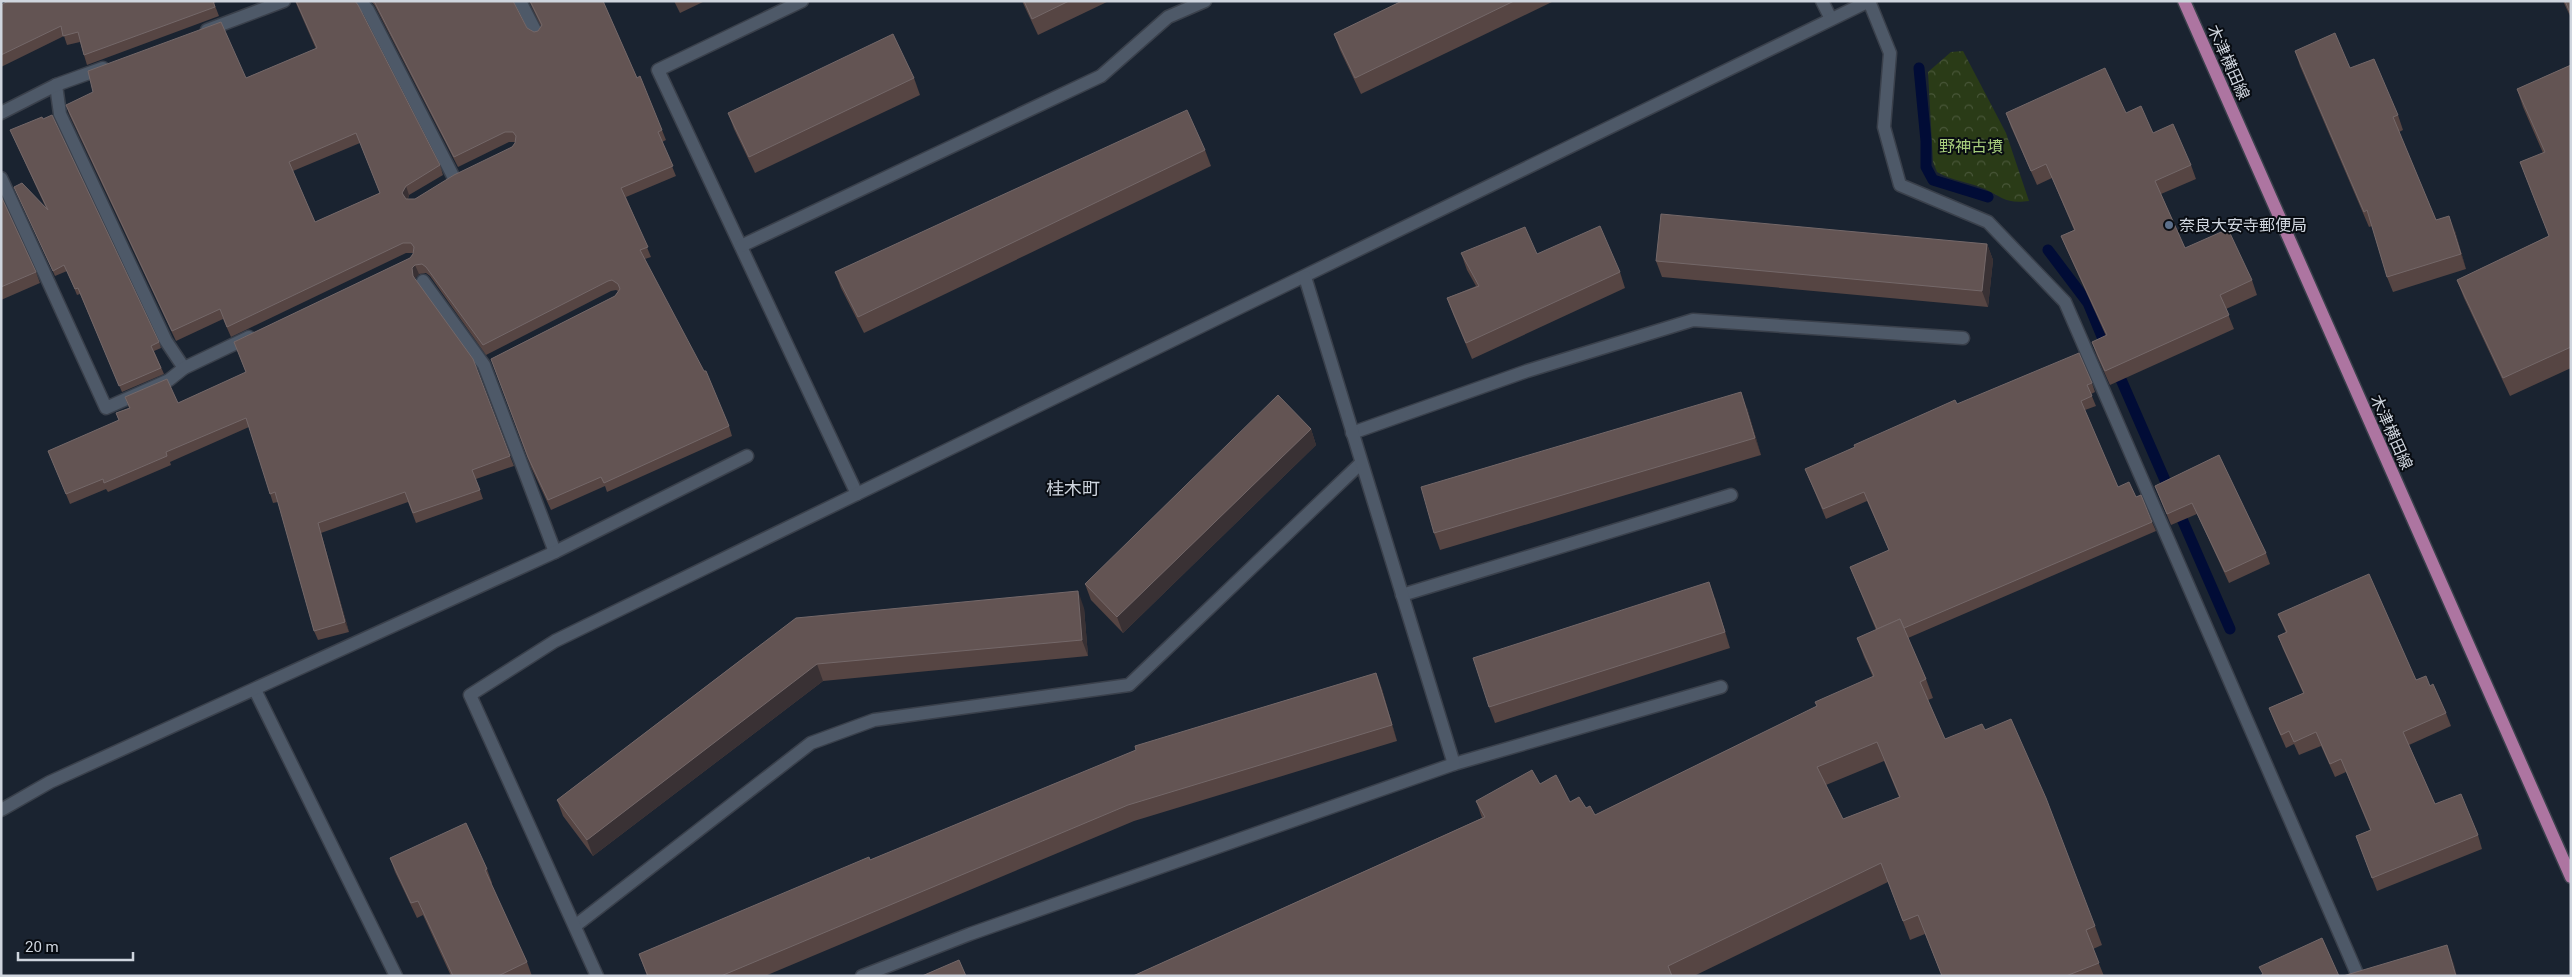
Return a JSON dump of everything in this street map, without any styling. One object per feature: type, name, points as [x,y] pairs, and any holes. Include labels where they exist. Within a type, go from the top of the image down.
[{"type":"main road","name":"木津横田線","points":[[2184,1],[2571,876]]},
{"type":"street","points":[[193,35],[284,1]]},
{"type":"street","points":[[360,1],[368,10],[454,178]]},
{"type":"street","points":[[520,1],[537,34]]},
{"type":"street","points":[[802,1],[658,70],[857,494]]},
{"type":"street","points":[[741,246],[1101,76],[1168,17],[1205,1]]},
{"type":"street","points":[[1822,1],[1831,19]]},
{"type":"street","points":[[597,976],[470,695],[555,641],[1870,1],[1890,52],[1884,127],[1900,185],[1988,222],[2065,302],[2358,976]]},
{"type":"street","points":[[1,113],[56,86],[111,65]]},
{"type":"street","points":[[56,86],[60,114],[166,341],[184,368]]},
{"type":"street","points":[[1,178],[106,408],[169,380],[184,368],[262,331]]},
{"type":"street","points":[[1305,277],[1454,764]]},
{"type":"street","points":[[423,281],[488,362],[555,552]]},
{"type":"street","points":[[1352,433],[1527,372],[1693,320],[1963,338]]},
{"type":"street","points":[[1,810],[50,782],[555,552],[747,456]]},
{"type":"street","points":[[575,926],[811,743],[874,720],[1129,684],[1361,463]]},
{"type":"street","points":[[1402,595],[1731,495]]},
{"type":"street","points":[[862,976],[970,934],[1454,764],[1721,687]]},
{"type":"street","points":[[255,690],[396,976]]},
{"type":"green space","name":"野神古墳","points":[[1963,51],[2006,133],[2029,201],[2015,202],[2006,200],[1985,189],[1937,172],[1933,162],[1928,72],[1951,52]]},
{"type":"building","points":[[8,1],[213,1],[215,7],[84,55],[78,32],[63,36],[61,26],[1,55],[1,5]]},
{"type":"building","points":[[296,1],[355,1],[440,165],[406,186],[402,193],[406,199],[415,199],[454,175],[512,147],[516,136],[513,132],[505,132],[454,157],[374,1],[513,1],[527,28],[534,32],[538,31],[542,25],[530,1],[603,1],[637,78],[640,76],[662,130],[658,132],[673,166],[621,188],[648,247],[640,250],[704,371],[706,371],[729,426],[604,483],[601,477],[548,500],[528,457],[491,359],[615,296],[620,289],[618,284],[612,280],[608,281],[483,345],[426,267],[422,264],[415,265],[412,268],[413,276],[473,359],[510,456],[472,470],[480,490],[413,513],[405,492],[318,523],[345,622],[314,631],[275,492],[270,494],[246,418],[166,452],[167,456],[104,483],[103,479],[66,494],[48,451],[119,420],[116,413],[130,408],[125,397],[167,379],[178,403],[246,372],[234,342],[410,258],[413,254],[414,247],[411,243],[403,243],[227,327],[220,309],[172,331],[66,105],[93,92],[88,71],[221,22],[246,78],[317,48]],"holes":[[[356,133],[380,193],[315,222],[289,162]]]},
{"type":"building","points":[[1024,1],[1069,1],[1032,19]]},
{"type":"building","points":[[1402,1],[1514,1],[1355,78],[1334,34]]},
{"type":"building","points":[[2565,1],[2571,1],[2571,15]]},
{"type":"building","points":[[2335,33],[2350,68],[2374,59],[2398,115],[2393,117],[2436,220],[2449,216],[2461,254],[2387,277],[2367,210],[2364,212],[2295,51]]},
{"type":"building","points":[[893,34],[914,78],[749,157],[728,113]]},
{"type":"building","points":[[2571,65],[2571,347],[2503,378],[2457,280],[2549,236],[2520,162],[2545,152],[2517,89]]},
{"type":"building","points":[[2105,68],[2126,113],[2141,106],[2153,133],[2173,124],[2191,165],[2155,181],[2185,248],[2228,229],[2252,280],[2220,295],[2229,315],[2105,371],[2092,342],[2107,335],[2061,236],[2075,230],[2046,164],[2031,171],[2006,113]]},
{"type":"building","points":[[1187,110],[1205,150],[858,317],[835,272]]},
{"type":"building","points":[[52,115],[159,342],[151,346],[161,368],[119,386],[78,288],[75,289],[64,265],[53,271],[14,187],[22,183],[48,210],[10,130]]},
{"type":"building","points":[[1,196],[36,272],[1,287]]},
{"type":"building","points":[[1661,214],[1987,244],[1982,291],[1656,261]]},
{"type":"building","points":[[1600,226],[1620,272],[1466,343],[1447,298],[1479,286],[1461,253],[1525,227],[1537,254]]},
{"type":"building","points":[[2079,353],[2092,383],[2087,385],[2092,396],[2081,401],[2118,487],[2129,482],[2136,497],[2141,495],[2152,522],[1904,628],[1900,619],[1877,629],[1850,567],[1889,550],[1864,492],[1823,509],[1805,469],[1955,400],[1957,404]]},
{"type":"building","points":[[1741,392],[1755,438],[1434,533],[1421,487]]},
{"type":"building","points":[[1278,395],[1311,429],[1117,617],[1085,584]]},
{"type":"building","points":[[2219,455],[2266,553],[2225,572],[2192,503],[2167,514],[2155,486]]},
{"type":"building","points":[[2369,574],[2416,680],[2426,676],[2430,686],[2433,684],[2446,713],[2403,732],[2435,804],[2461,794],[2478,835],[2372,878],[2356,836],[2371,830],[2341,759],[2330,764],[2316,732],[2294,742],[2289,731],[2281,735],[2269,708],[2304,693],[2278,636],[2287,632],[2278,614]]},
{"type":"building","points":[[1709,582],[1725,632],[1489,707],[1473,658]]},
{"type":"building","points":[[1078,591],[1082,640],[817,664],[587,840],[557,800],[796,618]]},
{"type":"building","points":[[1900,619],[1926,679],[1920,682],[1945,739],[1982,724],[1985,730],[2011,719],[2046,798],[2095,926],[2086,930],[2099,963],[2066,976],[1942,976],[1918,915],[1903,921],[1881,863],[1668,966],[1672,976],[1133,976],[1485,817],[1476,801],[1532,770],[1540,784],[1556,775],[1570,802],[1579,797],[1586,808],[1590,806],[1595,815],[1817,706],[1815,702],[1874,676],[1857,638]],"holes":[[[1877,742],[1900,797],[1843,819],[1817,767]]]},
{"type":"building","points":[[1376,673],[1392,725],[1128,805],[721,976],[648,976],[639,954],[869,857],[870,860],[1136,750],[1135,746]]},
{"type":"building","points":[[466,823],[527,962],[498,976],[453,976],[418,901],[411,903],[390,858]]},
{"type":"building","points":[[2322,938],[2339,976],[2260,976],[2263,974],[2259,967]]},
{"type":"building","points":[[2447,945],[2456,976],[2343,976]]},
{"type":"building","points":[[959,960],[966,976],[922,976]]},
{"type":"waterway","points":[[1919,68],[1926,141],[1926,167],[1933,180],[1988,197]]},
{"type":"waterway","points":[[2048,250],[2088,303],[2108,351]]},
{"type":"waterway","points":[[2116,368],[2230,629]]},
{"type":"place","name":"奈良大安寺郵便局","points":[[2169,225]]},
{"type":"district","name":"桂木町","points":[[1073,489]]}]
